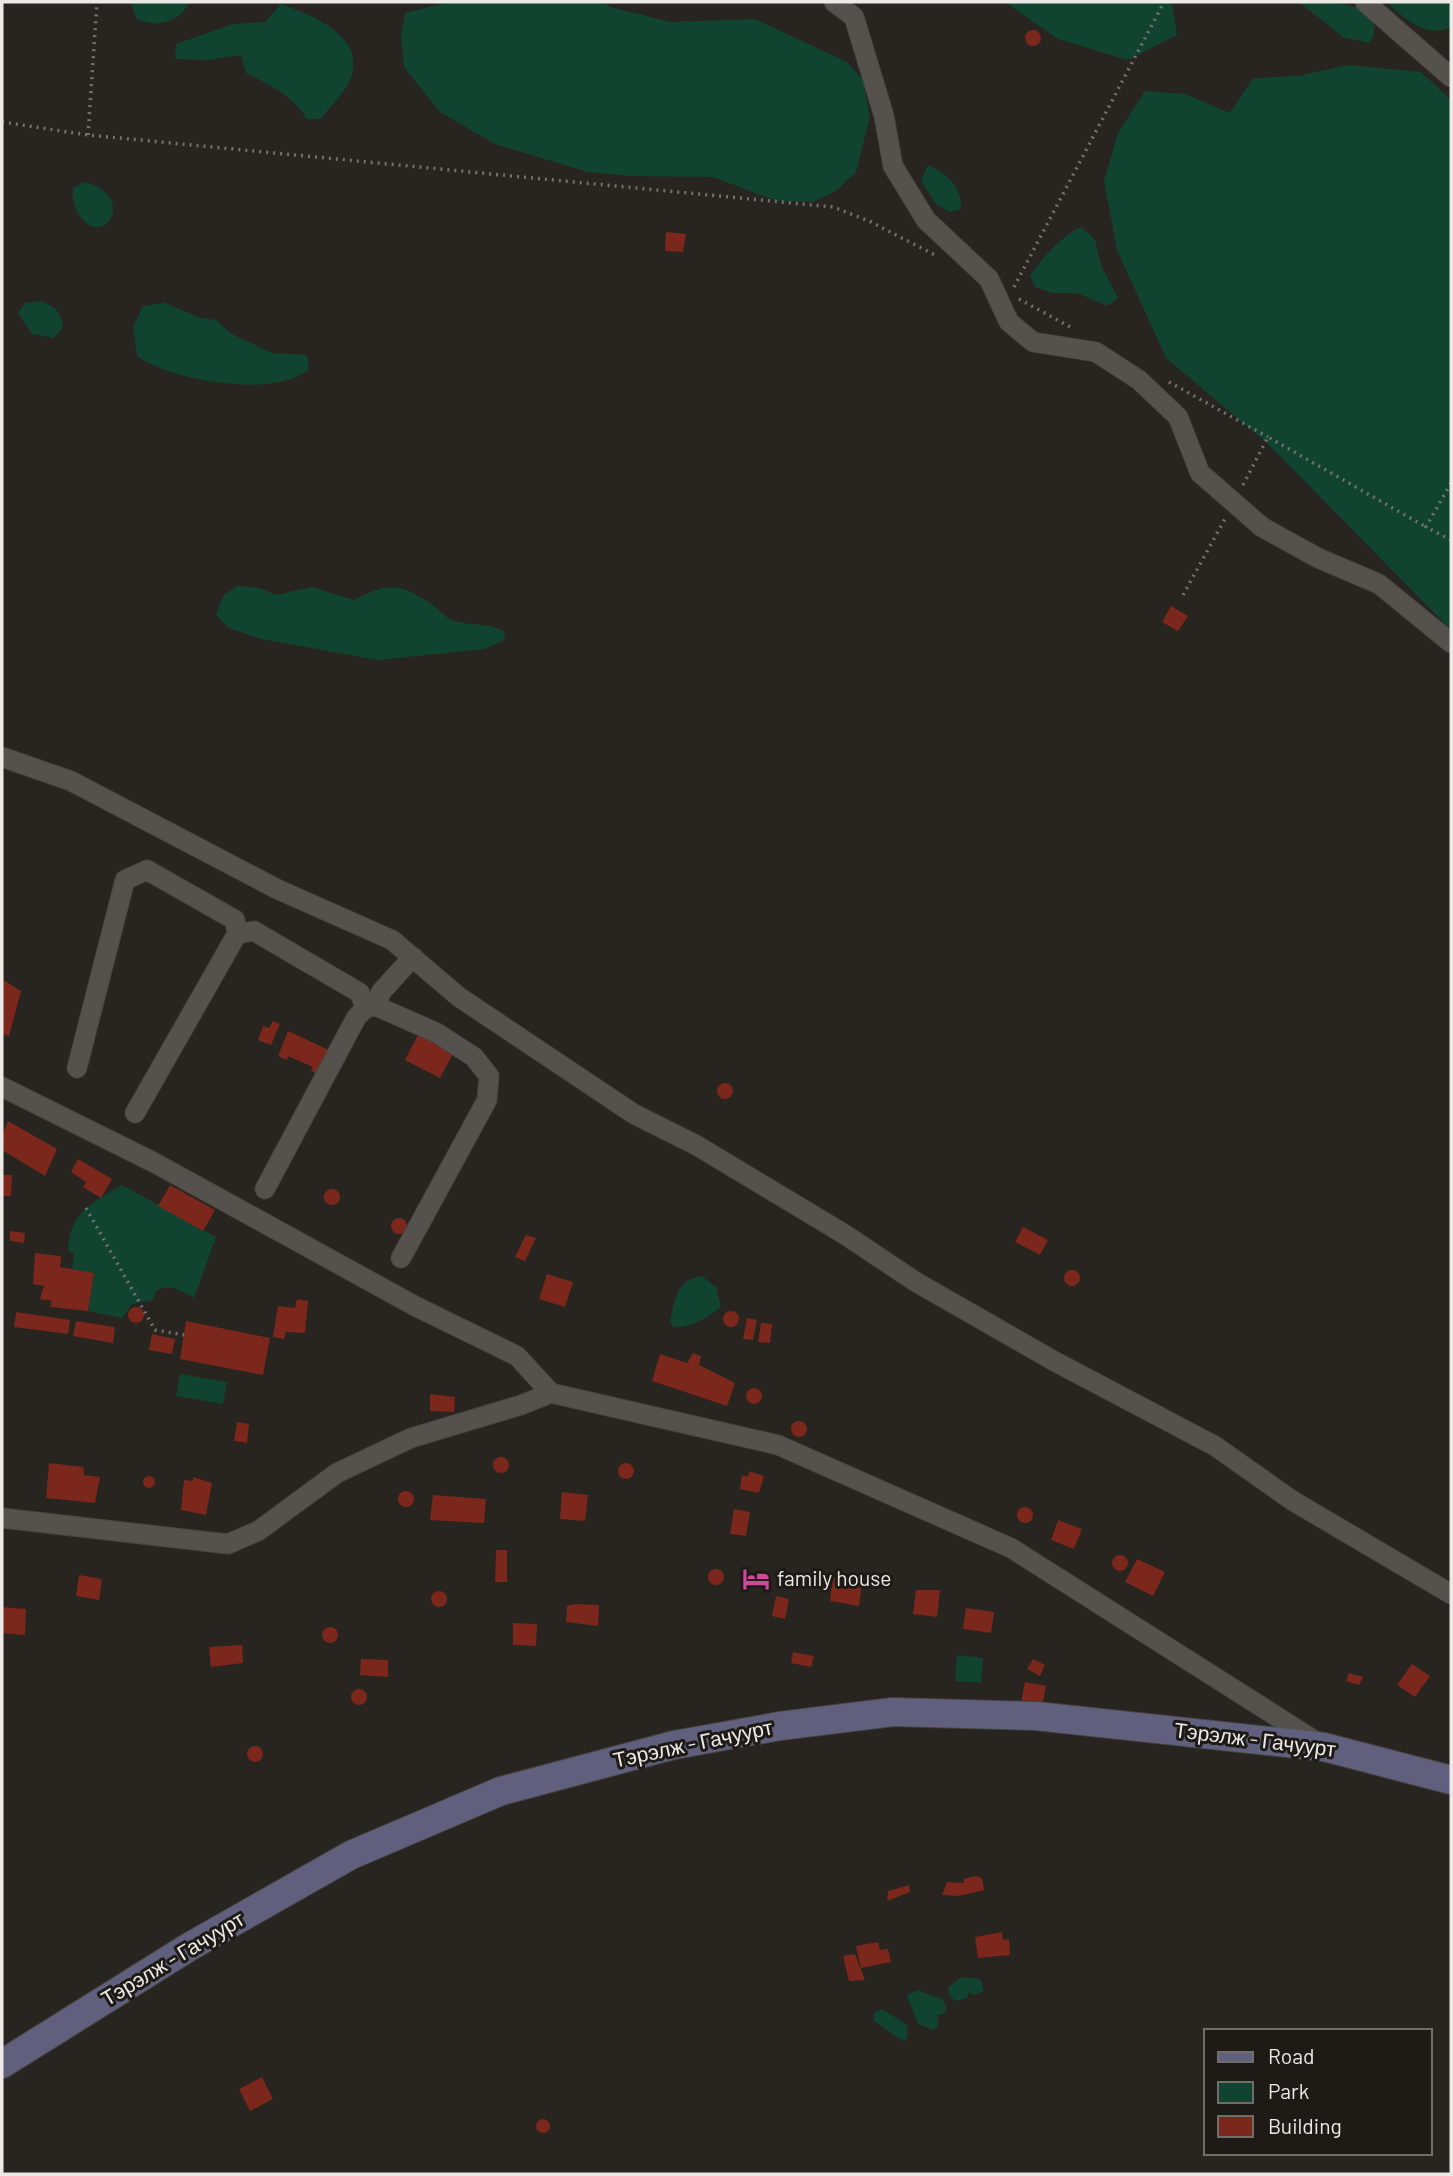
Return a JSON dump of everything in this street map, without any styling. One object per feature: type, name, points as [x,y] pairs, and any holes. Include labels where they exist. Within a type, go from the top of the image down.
[{"type":"main road","name":"Тэрэлж - Гачуурт","points":[[2,2064],[189,1947],[351,1855],[501,1791],[662,1748],[780,1726],[893,1712],[1036,1716],[1324,1747],[1451,1780]]},
{"type":"street","points":[[834,2],[854,17],[884,116],[893,166],[926,220],[989,279],[1009,322],[1033,342],[1096,352],[1139,380],[1178,417],[1200,473],[1262,527],[1318,558],[1379,584],[1451,643]]},
{"type":"street","points":[[1365,2],[1451,77]]},
{"type":"street","points":[[2,757],[71,781],[277,889],[392,940],[459,997],[634,1114],[696,1145],[844,1234],[916,1282],[1054,1361],[1215,1446],[1293,1501],[1451,1594]]},
{"type":"street","points":[[77,1068],[125,880],[147,870],[235,920],[237,934],[135,1113]]},
{"type":"street","points":[[237,934],[254,931],[360,993],[371,1007],[437,1032],[474,1057],[489,1076],[487,1100],[401,1258]]},
{"type":"street","points":[[265,1189],[356,1018],[371,1007],[413,957]]},
{"type":"street","points":[[2,1087],[155,1163],[415,1306],[517,1356],[551,1393],[778,1445],[1011,1548],[1324,1747]]},
{"type":"street","points":[[2,1518],[228,1544],[258,1531],[337,1473],[411,1438],[522,1405],[551,1393]]},
{"type":"path","points":[[88,135],[97,2]]},
{"type":"path","points":[[1081,333],[1010,294],[1164,2]]},
{"type":"path","points":[[2,122],[88,135],[832,207],[869,222],[939,258]]},
{"type":"path","points":[[1163,379],[1451,540]]},
{"type":"path","points":[[1242,486],[1269,437]]},
{"type":"path","points":[[1426,527],[1451,483]]},
{"type":"path","points":[[1184,595],[1229,510]]},
{"type":"path","points":[[86,1208],[155,1330],[184,1335]]},
{"type":"green space","points":[[131,2],[190,2],[180,15],[173,19],[151,23],[136,18]]},
{"type":"green space","points":[[450,2],[604,2],[610,7],[671,22],[755,19],[847,62],[863,80],[870,116],[856,172],[836,191],[813,202],[777,201],[713,177],[630,176],[588,172],[495,144],[440,112],[404,67],[401,36],[405,13]]},
{"type":"green space","points":[[1005,2],[1172,2],[1177,35],[1127,60],[1058,39]]},
{"type":"green space","points":[[1299,2],[1340,4],[1365,11],[1372,18],[1374,29],[1370,43],[1343,37]]},
{"type":"green space","points":[[1386,2],[1451,2],[1451,27],[1442,30],[1424,29]]},
{"type":"green space","points":[[281,4],[319,20],[342,37],[349,48],[353,60],[350,80],[321,119],[307,119],[288,97],[246,73],[241,55],[208,60],[175,59],[176,44],[233,24],[265,22]]},
{"type":"green space","points":[[1348,65],[1421,72],[1451,100],[1451,630],[1268,444],[1166,358],[1117,250],[1104,181],[1118,133],[1145,91],[1185,94],[1230,113],[1253,78],[1298,76]]},
{"type":"green space","points":[[928,165],[952,182],[959,194],[961,209],[949,212],[936,204],[921,181]]},
{"type":"green space","points":[[84,182],[100,188],[109,197],[113,207],[112,216],[100,227],[91,226],[75,208],[73,188]]},
{"type":"green space","points":[[1082,227],[1095,240],[1101,265],[1118,298],[1107,306],[1077,293],[1052,293],[1035,287],[1030,276],[1053,248]]},
{"type":"green space","points":[[42,301],[56,309],[63,322],[61,330],[53,338],[32,334],[18,313],[25,303]]},
{"type":"green space","points":[[165,303],[200,318],[216,320],[232,334],[272,353],[307,355],[309,369],[293,378],[249,385],[197,379],[153,365],[137,356],[133,327],[143,306]]},
{"type":"green space","points":[[237,586],[259,588],[276,595],[312,587],[354,600],[375,590],[401,588],[419,596],[452,620],[485,625],[505,632],[504,640],[485,649],[378,660],[261,639],[229,628],[216,615],[223,596]]},
{"type":"green space","points":[[122,1185],[216,1237],[194,1298],[175,1288],[166,1287],[156,1291],[153,1300],[132,1304],[122,1318],[88,1311],[94,1273],[72,1269],[74,1255],[68,1249],[70,1236],[73,1225],[85,1210]]},
{"type":"green space","points":[[702,1276],[716,1287],[721,1307],[692,1324],[673,1327],[670,1322],[678,1292],[693,1278]]},
{"type":"green space","points":[[180,1374],[227,1382],[223,1404],[176,1396]]},
{"type":"green space","points":[[957,1655],[983,1658],[981,1683],[955,1681]]},
{"type":"green space","points":[[962,1977],[980,1979],[984,1991],[973,1995],[969,1992],[967,1998],[957,2001],[950,1997],[948,1987]]},
{"type":"green space","points":[[917,1990],[942,1999],[947,2007],[944,2014],[937,2015],[939,2024],[934,2030],[918,2024],[907,1995]]},
{"type":"green space","points":[[882,2009],[907,2025],[908,2036],[904,2042],[874,2021],[874,2013]]},
{"type":"building","points":[[1033,30],[1041,38],[1033,46],[1025,38]]},
{"type":"building","points":[[666,232],[686,234],[683,252],[665,251]]},
{"type":"building","points":[[1171,606],[1188,616],[1178,631],[1162,622]]},
{"type":"building","points":[[2,979],[21,991],[9,1036],[2,1034]]},
{"type":"building","points":[[273,1021],[280,1024],[271,1045],[258,1040],[263,1026],[269,1028]]},
{"type":"building","points":[[288,1031],[331,1051],[319,1075],[311,1071],[313,1067],[288,1056],[287,1060],[278,1056]]},
{"type":"building","points":[[420,1031],[455,1050],[440,1078],[405,1060]]},
{"type":"building","points":[[725,1083],[731,1085],[731,1097],[725,1099],[719,1097],[717,1091],[719,1085]]},
{"type":"building","points":[[8,1121],[57,1149],[45,1176],[2,1150],[2,1136]]},
{"type":"building","points":[[78,1159],[112,1179],[101,1198],[83,1187],[86,1182],[71,1172]]},
{"type":"building","points":[[2,1175],[12,1175],[11,1196],[2,1196]]},
{"type":"building","points":[[170,1185],[215,1210],[203,1231],[158,1206]]},
{"type":"building","points":[[332,1189],[338,1191],[338,1203],[332,1205],[326,1203],[324,1197],[326,1191]]},
{"type":"building","points":[[399,1218],[405,1220],[405,1232],[399,1234],[393,1232],[391,1226],[393,1220]]},
{"type":"building","points":[[1023,1227],[1048,1240],[1040,1255],[1015,1242]]},
{"type":"building","points":[[10,1231],[25,1233],[24,1243],[10,1241]]},
{"type":"building","points":[[526,1235],[536,1238],[525,1261],[515,1257]]},
{"type":"building","points":[[35,1253],[61,1256],[60,1267],[94,1273],[88,1311],[50,1307],[52,1301],[40,1299],[44,1286],[33,1284]]},
{"type":"building","points":[[1072,1270],[1078,1272],[1078,1284],[1072,1286],[1066,1284],[1064,1278],[1066,1272]]},
{"type":"building","points":[[547,1274],[573,1282],[565,1307],[539,1299]]},
{"type":"building","points":[[297,1299],[308,1301],[305,1333],[286,1332],[284,1339],[273,1337],[278,1306],[295,1308]]},
{"type":"building","points":[[136,1307],[142,1309],[142,1321],[136,1323],[130,1321],[128,1315],[130,1309]]},
{"type":"building","points":[[731,1311],[737,1313],[737,1325],[731,1327],[725,1325],[723,1319],[725,1313]]},
{"type":"building","points":[[16,1312],[70,1320],[68,1334],[14,1327]]},
{"type":"building","points":[[747,1318],[757,1320],[753,1340],[743,1339]]},
{"type":"building","points":[[76,1321],[115,1327],[113,1343],[73,1336]]},
{"type":"building","points":[[186,1321],[270,1338],[263,1375],[180,1359]]},
{"type":"building","points":[[761,1323],[772,1324],[770,1343],[758,1342]]},
{"type":"building","points":[[152,1334],[175,1339],[172,1354],[149,1350]]},
{"type":"building","points":[[693,1353],[701,1356],[699,1365],[735,1383],[727,1406],[652,1381],[660,1354],[687,1363]]},
{"type":"building","points":[[754,1388],[760,1390],[760,1402],[754,1404],[748,1402],[746,1396],[748,1390]]},
{"type":"building","points":[[430,1394],[455,1397],[454,1412],[430,1411]]},
{"type":"building","points":[[799,1421],[805,1423],[805,1435],[799,1437],[793,1435],[791,1429],[793,1423]]},
{"type":"building","points":[[237,1422],[249,1424],[247,1443],[234,1441]]},
{"type":"building","points":[[501,1457],[507,1459],[507,1471],[501,1473],[495,1471],[493,1465],[495,1459]]},
{"type":"building","points":[[49,1463],[83,1467],[84,1475],[100,1477],[95,1503],[46,1498]]},
{"type":"building","points":[[626,1463],[632,1465],[632,1477],[626,1479],[620,1477],[618,1471],[620,1465]]},
{"type":"building","points":[[749,1471],[764,1476],[759,1493],[740,1489],[742,1475],[748,1477]]},
{"type":"building","points":[[149,1476],[155,1482],[149,1488],[143,1482]]},
{"type":"building","points":[[193,1477],[212,1483],[206,1515],[181,1510],[184,1480],[193,1481]]},
{"type":"building","points":[[406,1491],[412,1493],[412,1505],[406,1507],[400,1505],[398,1499],[400,1493]]},
{"type":"building","points":[[562,1492],[588,1495],[585,1521],[560,1519]]},
{"type":"building","points":[[433,1495],[486,1499],[484,1523],[430,1520]]},
{"type":"building","points":[[1025,1507],[1031,1509],[1031,1521],[1025,1523],[1019,1521],[1017,1515],[1019,1509]]},
{"type":"building","points":[[734,1509],[750,1512],[746,1536],[730,1534]]},
{"type":"building","points":[[1058,1520],[1082,1529],[1074,1549],[1051,1540]]},
{"type":"building","points":[[496,1550],[507,1550],[507,1582],[495,1582]]},
{"type":"building","points":[[1120,1555],[1126,1557],[1126,1569],[1120,1571],[1114,1569],[1112,1563],[1114,1557]]},
{"type":"building","points":[[1137,1559],[1165,1572],[1153,1596],[1125,1582]]},
{"type":"building","points":[[716,1569],[722,1571],[722,1583],[716,1585],[710,1583],[708,1577],[710,1571]]},
{"type":"building","points":[[79,1575],[102,1579],[99,1600],[76,1596]]},
{"type":"building","points":[[849,1575],[862,1582],[859,1606],[830,1601],[833,1578],[846,1578]]},
{"type":"building","points":[[916,1590],[940,1590],[937,1617],[913,1614]]},
{"type":"building","points":[[439,1591],[445,1593],[445,1605],[439,1607],[433,1605],[431,1599],[433,1593]]},
{"type":"building","points":[[776,1596],[789,1599],[785,1619],[772,1616]]},
{"type":"building","points":[[599,1605],[598,1626],[566,1622],[567,1606]]},
{"type":"building","points":[[2,1607],[26,1609],[25,1635],[2,1633]]},
{"type":"building","points":[[966,1608],[994,1612],[991,1633],[963,1629]]},
{"type":"building","points":[[513,1623],[537,1624],[536,1646],[513,1645]]},
{"type":"building","points":[[330,1627],[336,1629],[336,1641],[330,1643],[324,1641],[322,1635],[324,1629]]},
{"type":"building","points":[[242,1645],[243,1663],[211,1667],[209,1647]]},
{"type":"building","points":[[793,1652],[814,1656],[811,1667],[791,1663]]},
{"type":"building","points":[[361,1659],[388,1660],[388,1677],[360,1675]]},
{"type":"building","points":[[1033,1659],[1045,1665],[1040,1676],[1027,1669]]},
{"type":"building","points":[[1412,1664],[1430,1676],[1415,1697],[1397,1685]]},
{"type":"building","points":[[1349,1673],[1363,1677],[1359,1685],[1346,1681]]},
{"type":"building","points":[[1025,1682],[1046,1686],[1042,1706],[1021,1703]]},
{"type":"building","points":[[359,1689],[365,1691],[365,1703],[359,1705],[353,1703],[351,1697],[353,1691]]},
{"type":"building","points":[[255,1746],[261,1748],[261,1760],[255,1762],[249,1760],[247,1754],[249,1748]]},
{"type":"building","points":[[976,1876],[982,1878],[984,1890],[959,1896],[942,1895],[947,1882],[964,1883],[963,1879]]},
{"type":"building","points":[[909,1885],[910,1892],[887,1901],[888,1891]]},
{"type":"building","points":[[1002,1932],[1003,1940],[1009,1939],[1010,1955],[978,1958],[975,1937]]},
{"type":"building","points":[[878,1942],[880,1950],[888,1949],[891,1962],[861,1968],[856,1946]]},
{"type":"building","points":[[855,1954],[865,1980],[849,1981],[843,1956]]},
{"type":"building","points":[[262,2077],[273,2099],[250,2111],[239,2089]]},
{"type":"building","points":[[543,2119],[548,2121],[548,2131],[543,2133],[538,2131],[536,2126],[538,2121]]},
{"type":"place","name":"family house","points":[[756,1579]]}]
